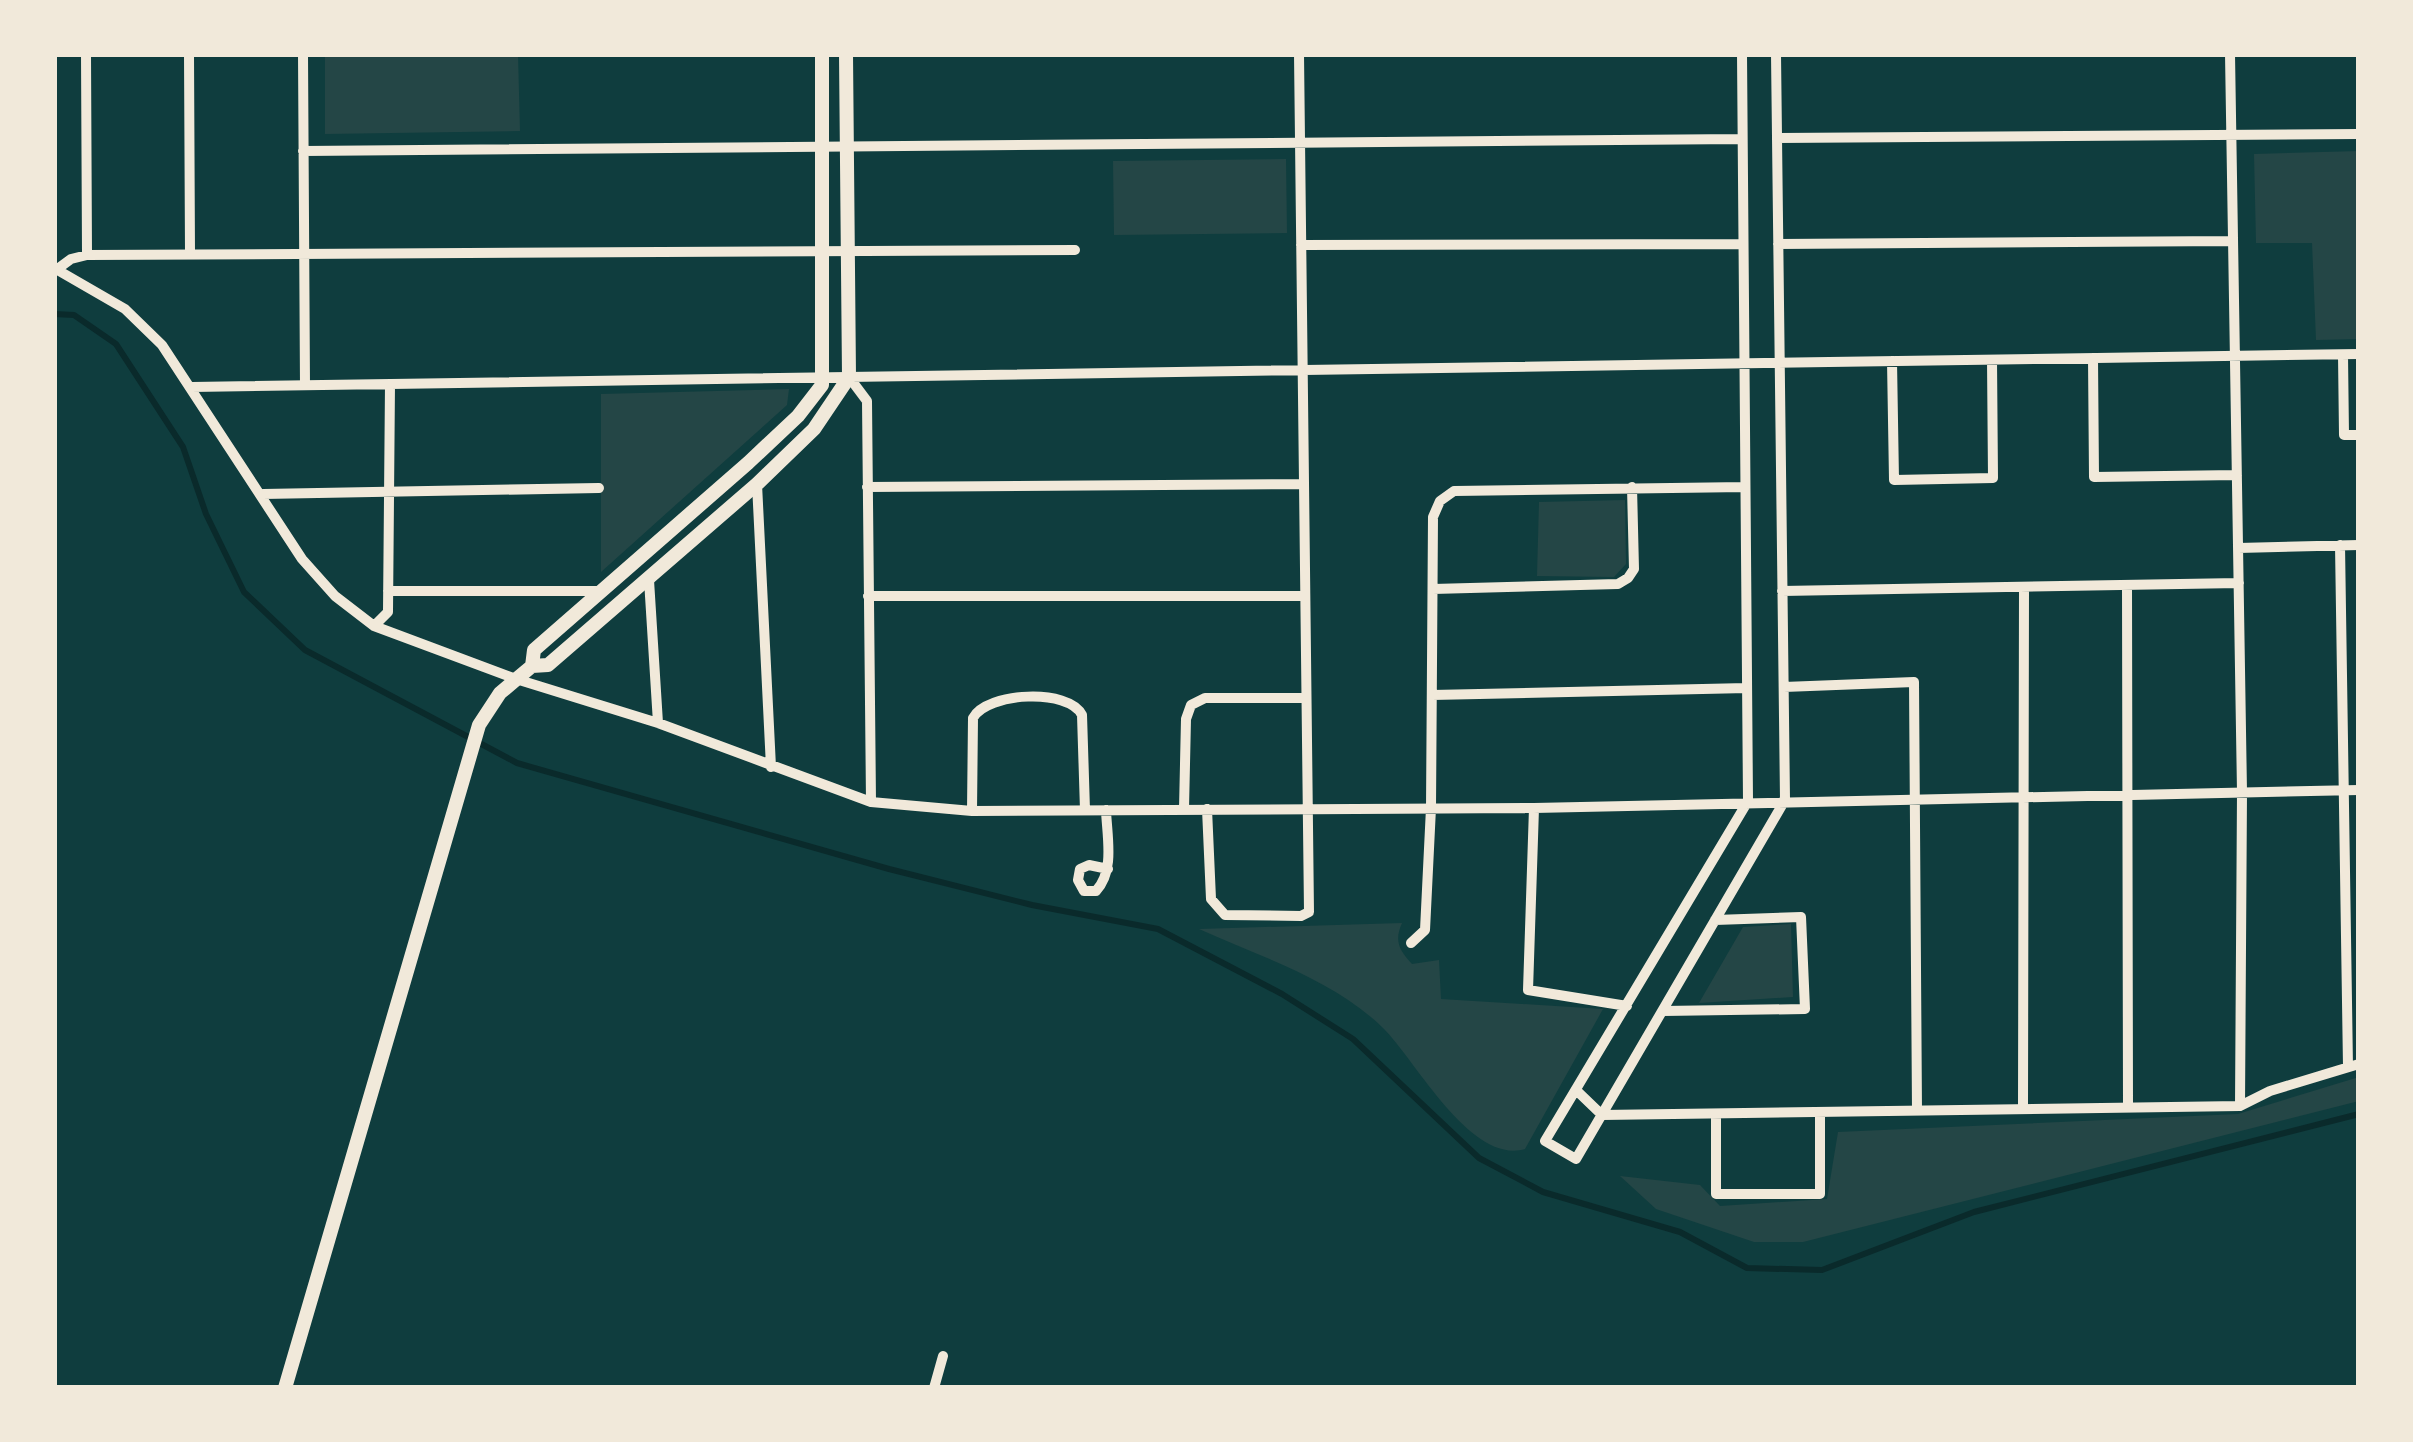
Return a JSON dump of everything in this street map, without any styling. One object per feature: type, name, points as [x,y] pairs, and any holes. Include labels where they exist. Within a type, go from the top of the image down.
[{"type":"street","points":[[86,54],[87,255]]},
{"type":"street","points":[[189,54],[190,254]]},
{"type":"street","points":[[303,54],[305,385]]},
{"type":"street","points":[[532,666],[534,650],[782,432],[811,401],[825,377],[822,54]]},
{"type":"street","points":[[285,1388],[486,709],[532,666],[548,665],[757,484],[814,429],[849,377],[846,54]]},
{"type":"street","points":[[1207,809],[1211,899],[1216,909],[1225,915],[1301,916],[1309,912],[1299,54]]},
{"type":"street","points":[[1742,54],[1748,801],[1545,1141],[1576,1159],[1785,800],[1776,54]]},
{"type":"street","points":[[2230,54],[2242,792],[2240,1106]]},
{"type":"street","points":[[1777,138],[2359,134]]},
{"type":"street","points":[[303,151],[1742,139]]},
{"type":"street","points":[[1778,244],[2234,241]]},
{"type":"street","points":[[1301,245],[1743,244]]},
{"type":"street","points":[[55,269],[87,255],[1075,250]]},
{"type":"street","points":[[55,269],[104,294],[163,345],[302,560],[335,596],[374,626],[871,802],[972,812],[1534,808],[2359,790]]},
{"type":"street","points":[[193,387],[2359,354]]},
{"type":"street","points":[[2343,355],[2344,435],[2359,434]]},
{"type":"street","points":[[2092,358],[2094,477],[2237,475]]},
{"type":"street","points":[[1892,361],[1894,480],[1994,478],[1992,360]]},
{"type":"street","points":[[849,377],[867,401],[871,802]]},
{"type":"street","points":[[374,626],[388,611],[390,384]]},
{"type":"street","points":[[757,484],[771,767]]},
{"type":"street","points":[[867,487],[1303,484]]},
{"type":"street","points":[[1411,943],[1425,930],[1431,808],[1433,517],[1441,501],[1454,491],[1745,487]]},
{"type":"street","points":[[262,494],[599,488]]},
{"type":"street","points":[[1433,589],[1618,584],[1634,569],[1632,488]]},
{"type":"street","points":[[1576,1090],[1602,1115],[2240,1106],[2270,1091],[2353,1065],[2340,545]]},
{"type":"street","points":[[2238,548],[2359,545]]},
{"type":"street","points":[[649,580],[658,723]]},
{"type":"street","points":[[1782,591],[2239,583]]},
{"type":"street","points":[[2127,585],[2128,1107]]},
{"type":"street","points":[[2024,587],[2024,1108]]},
{"type":"street","points":[[388,591],[603,591]]},
{"type":"street","points":[[868,596],[1304,596]]},
{"type":"street","points":[[1784,687],[1913,682],[1918,1111]]},
{"type":"street","points":[[1432,695],[1747,688]]},
{"type":"street","points":[[972,812],[973,718],[979,708],[994,700],[1064,698],[1077,704],[1082,715],[1084,810]]},
{"type":"street","points":[[1184,809],[1186,719],[1191,705],[1205,698],[1304,698]]},
{"type":"street","points":[[1534,808],[1528,990],[1627,1006]]},
{"type":"street","points":[[1106,810],[1108,869]]},
{"type":"street","points":[[1663,1011],[1805,1009],[1801,916],[1715,920]]},
{"type":"street","points":[[1716,1114],[1716,1194],[1820,1194],[1820,1112]]},
{"type":"street","points":[[934,1388],[943,1356]]},
{"type":"shaded area","points":[[325,54],[518,54],[520,131],[325,134]]},
{"type":"shaded area","points":[[2359,151],[2359,339],[2316,340],[2312,243],[2256,243],[2254,154]]},
{"type":"shaded area","points":[[1286,159],[1287,233],[1114,235],[1113,161]]},
{"type":"shaded area","points":[[789,389],[787,405],[601,572],[601,394]]},
{"type":"shaded area","points":[[1625,500],[1626,564],[1614,577],[1537,576],[1539,502]]},
{"type":"shaded area","points":[[1402,923],[1399,945],[1412,964],[1439,960],[1441,999],[1603,1009],[1525,1149],[1505,1150],[1465,1126],[1384,1029],[1343,997],[1199,929]]},
{"type":"shaded area","points":[[1791,924],[1793,997],[1699,1003],[1743,927]]},
{"type":"shaded area","points":[[2359,1077],[2359,1101],[1803,1242],[1754,1242],[1656,1209],[1620,1176],[1700,1185],[1720,1206],[1827,1199],[1838,1132],[2238,1114]]},
{"type":"waterway","points":[[54,314],[74,315],[116,344],[183,447],[206,514],[244,592],[305,650],[517,763],[889,869],[1032,905],[1158,929],[1282,994],[1353,1039],[1479,1158],[1543,1192],[1680,1232],[1747,1268],[1822,1270],[1974,1212],[2359,1114]]}]
